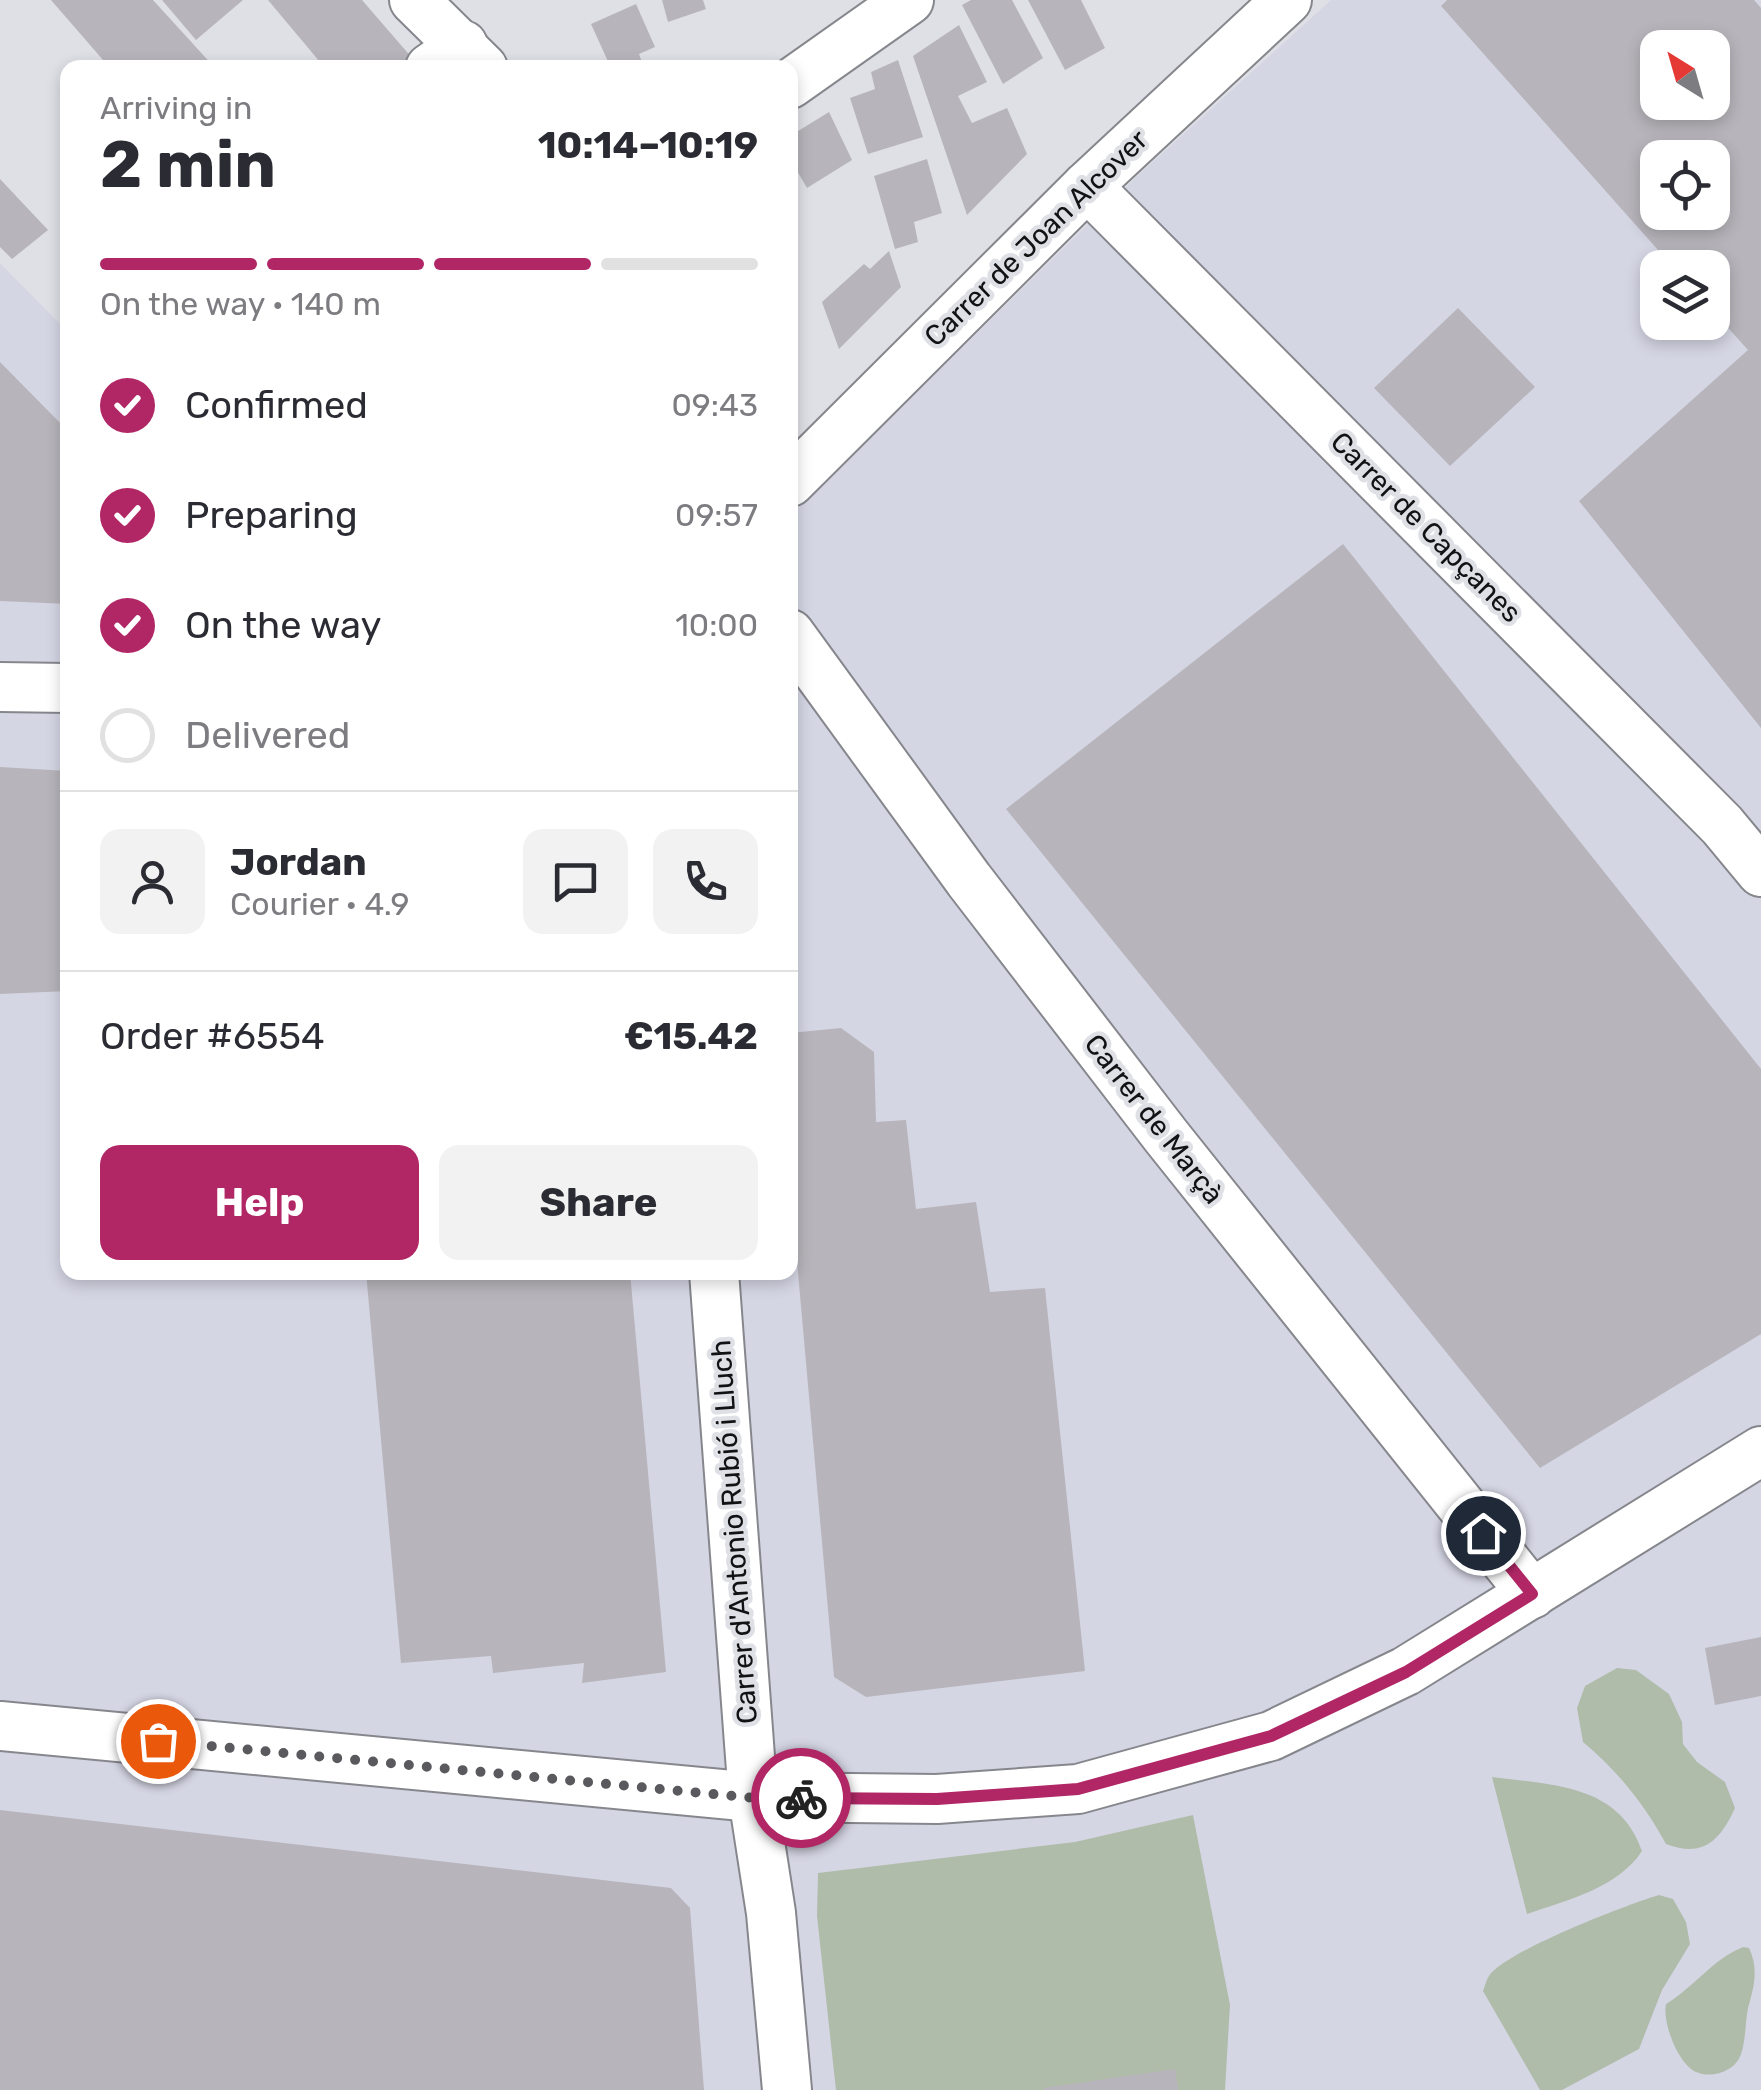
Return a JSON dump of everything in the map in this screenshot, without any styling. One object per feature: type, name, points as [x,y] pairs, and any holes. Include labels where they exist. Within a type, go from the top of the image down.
[{"type":"street","points":[[414,0],[459,60]]},
{"type":"street","points":[[798,78],[909,0]]},
{"type":"street","name":"Carrer de Joan Alcover","points":[[799,452],[1288,0]]},
{"type":"street","name":"Carrer de Capçanes","points":[[1087,186],[1722,825],[1761,872]]},
{"type":"street","name":"Carrer de Marçà","points":[[798,645],[969,880],[1166,1136],[1532,1594]]},
{"type":"street","points":[[0,686],[60,688]]},
{"type":"street","name":"Carrer d'Antonio Rubió i Lluch","points":[[715,1280],[754,1798],[771,1913],[787,2090]]},
{"type":"street","points":[[0,1726],[754,1798],[937,1799],[1078,1789],[1271,1736],[1406,1672],[1761,1451]]},
{"type":"shaded area","points":[[1331,0],[1761,0],[1761,2090],[0,2090],[0,263],[60,324],[60,1280],[798,1280],[798,508],[1134,179]]},
{"type":"green space","points":[[1617,1668],[1636,1670],[1669,1694],[1682,1722],[1683,1744],[1697,1762],[1725,1782],[1735,1808],[1723,1830],[1709,1844],[1690,1849],[1666,1844],[1629,1789],[1583,1742],[1577,1708],[1585,1686]]},
{"type":"green space","points":[[1492,1777],[1560,1786],[1600,1800],[1631,1829],[1642,1851],[1606,1884],[1527,1914]]},
{"type":"green space","points":[[1193,1815],[1230,2005],[1225,2090],[836,2090],[817,1916],[818,1873],[1075,1842]]},
{"type":"green space","points":[[1659,1895],[1673,1899],[1686,1922],[1690,1944],[1662,1990],[1639,2049],[1562,2090],[1540,2090],[1483,1991],[1488,1978],[1499,1966],[1541,1942]]},
{"type":"green space","points":[[1743,1947],[1749,1948],[1755,1971],[1741,2054],[1723,2072],[1696,2072],[1683,2061],[1673,2042],[1666,2021],[1666,2004]]},
{"type":"building","points":[[51,0],[153,0],[208,60],[103,60]]},
{"type":"building","points":[[162,0],[243,0],[196,40]]},
{"type":"building","points":[[268,0],[362,0],[413,59],[412,60],[318,60]]},
{"type":"building","points":[[662,0],[703,0],[706,9],[668,22]]},
{"type":"building","points":[[971,0],[1012,0],[1043,58],[1003,84],[962,5]]},
{"type":"building","points":[[1028,0],[1081,0],[1105,48],[1065,70]]},
{"type":"building","points":[[1447,0],[1754,0],[1761,8],[1761,728],[1579,501],[1748,350],[1730,330],[1730,250],[1658,250],[1640,230],[1730,230],[1730,140],[1640,140],[1640,230],[1441,6]]},
{"type":"building","points":[[636,4],[655,47],[639,54],[641,60],[607,60],[591,24]]},
{"type":"building","points":[[959,25],[987,82],[958,96],[972,123],[1007,108],[1027,154],[967,215],[913,56]]},
{"type":"building","points":[[898,60],[923,137],[868,154],[850,98],[875,89],[871,72]]},
{"type":"building","points":[[829,112],[852,160],[807,188],[798,173],[798,131]]},
{"type":"building","points":[[927,159],[942,213],[914,222],[918,242],[895,249],[874,176]]},
{"type":"building","points":[[0,179],[48,230],[12,259],[0,247]]},
{"type":"building","points":[[889,251],[901,287],[839,349],[822,302],[864,264],[870,269]]},
{"type":"building","points":[[1458,308],[1535,387],[1450,466],[1374,388]]},
{"type":"building","points":[[0,362],[60,423],[60,604],[0,601]]},
{"type":"building","points":[[1343,544],[1761,1069],[1761,1334],[1540,1468],[1006,809]]},
{"type":"building","points":[[0,767],[60,771],[60,991],[0,994]]},
{"type":"building","points":[[841,1028],[874,1052],[876,1122],[906,1120],[916,1209],[976,1202],[990,1292],[1045,1288],[1085,1671],[866,1697],[834,1677],[798,1273],[798,1032]]},
{"type":"building","points":[[367,1280],[631,1280],[666,1672],[582,1683],[584,1663],[493,1673],[491,1656],[401,1663]]},
{"type":"building","points":[[1761,1637],[1761,1696],[1715,1705],[1705,1648]]},
{"type":"building","points":[[0,1810],[671,1888],[690,1908],[704,2090],[0,2090]]},
{"type":"building","points":[[1175,2069],[1178,2090],[1044,2090],[1044,2088]]},
{"type":"way so far","points":[[158,1741],[754,1798],[801,1798]]},
{"type":"route","points":[[801,1798],[937,1799],[1078,1789],[1271,1736],[1406,1672],[1532,1594],[1483,1533]]}]
